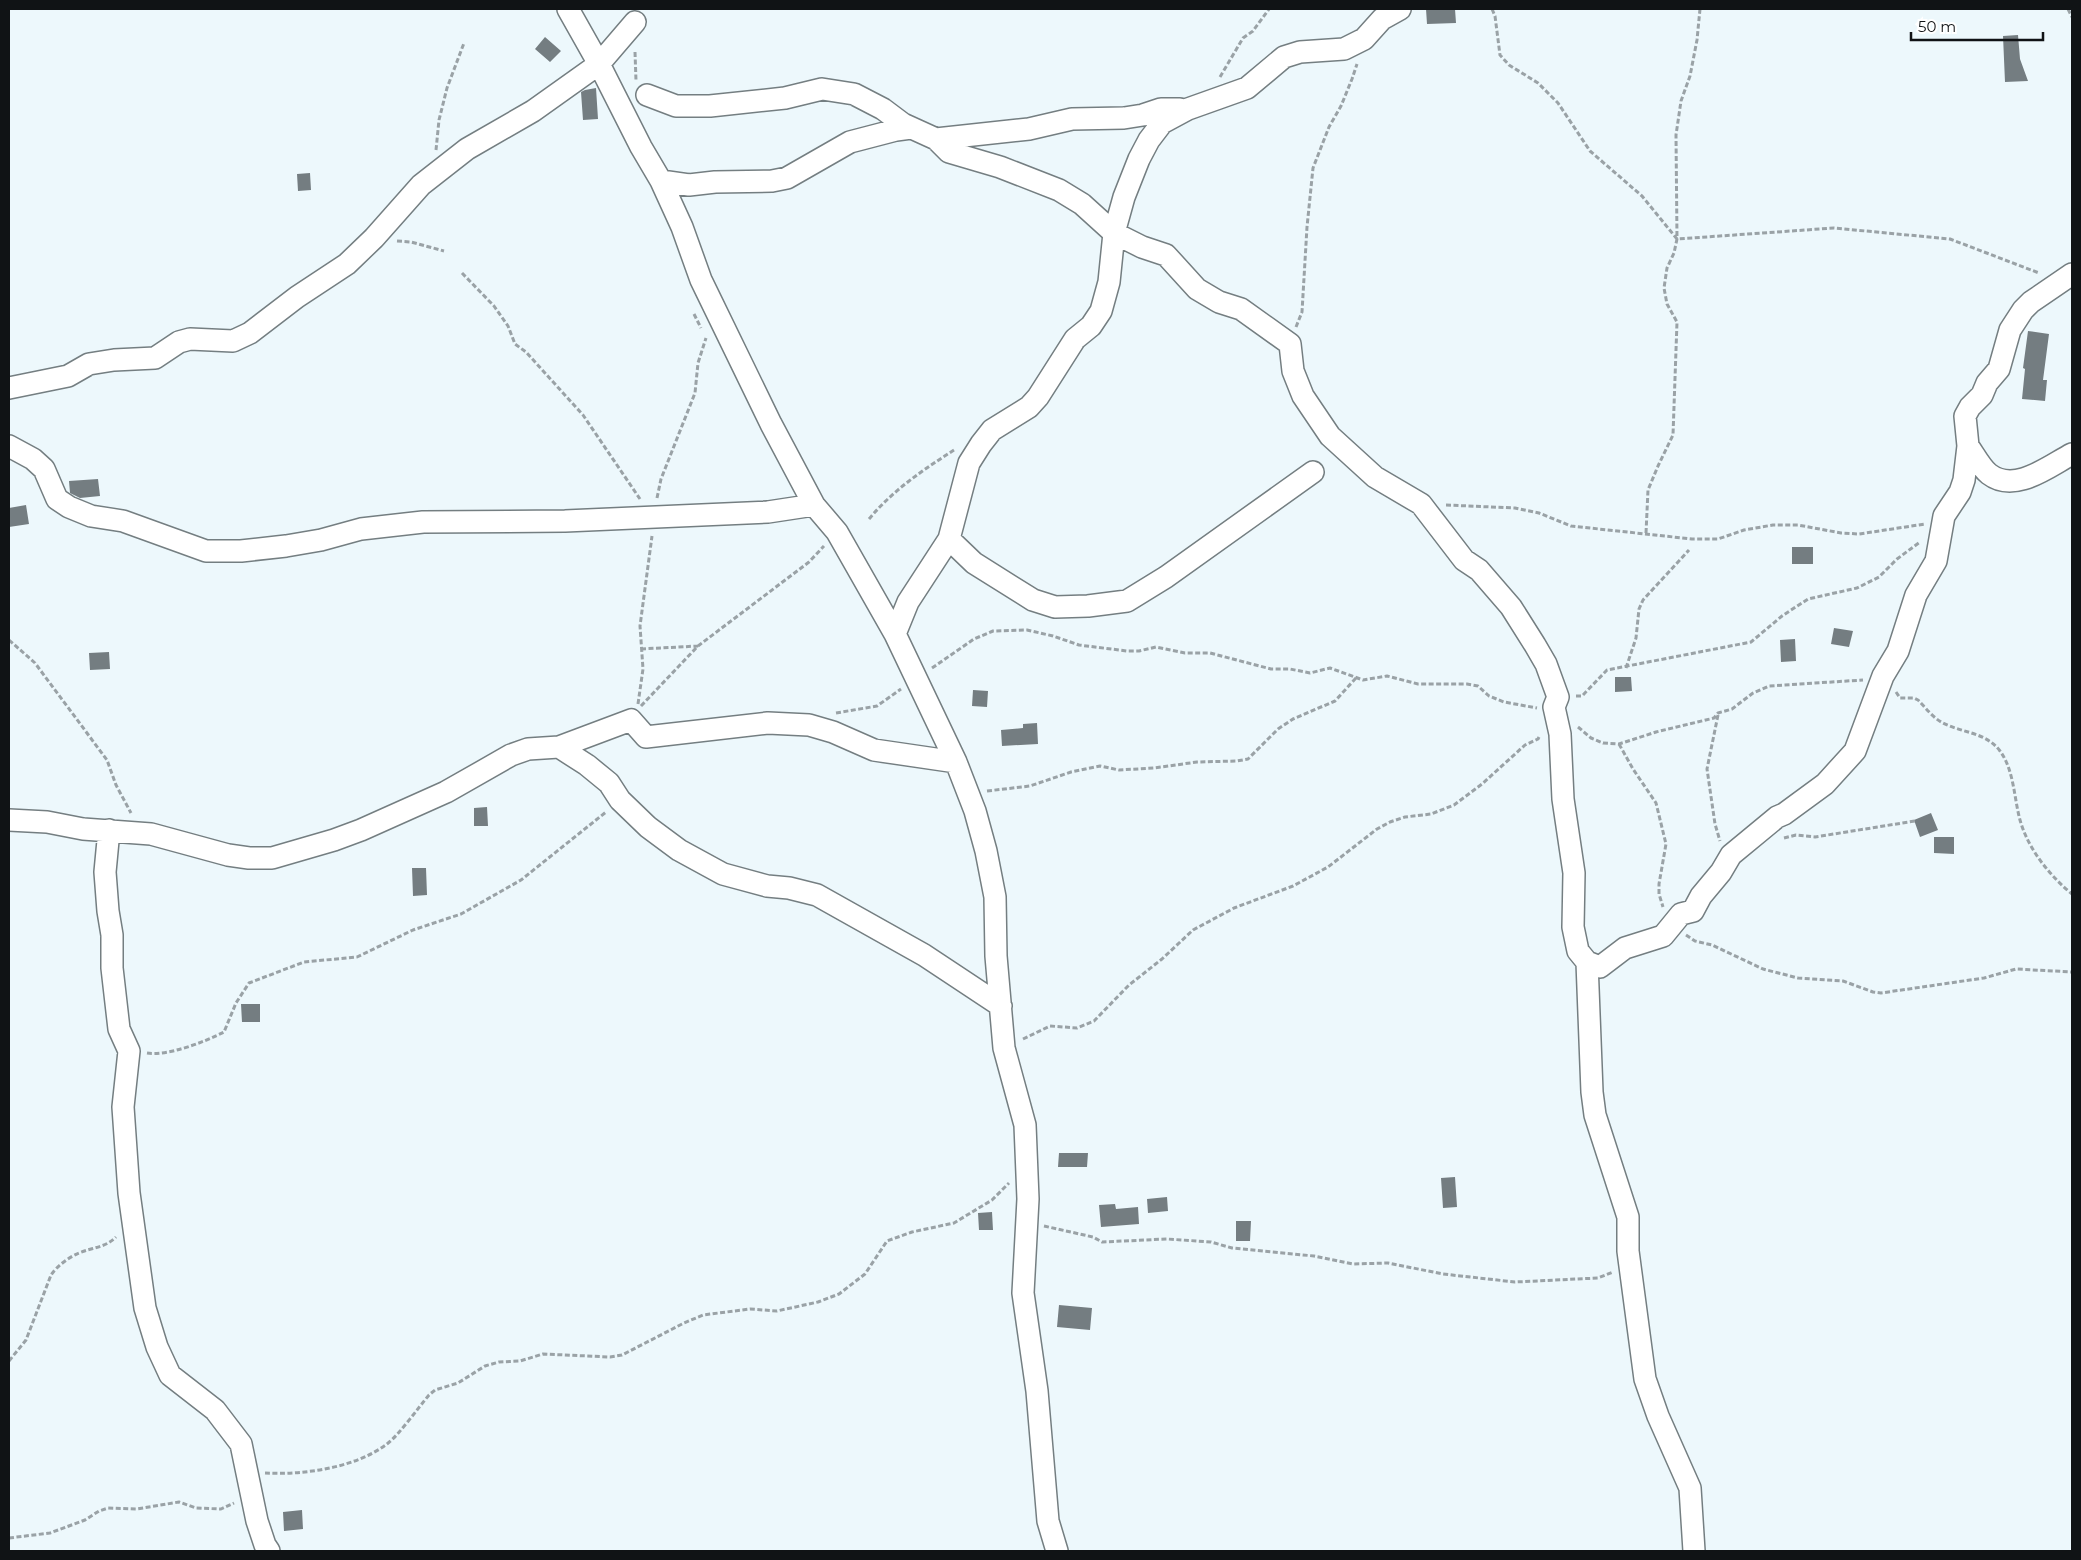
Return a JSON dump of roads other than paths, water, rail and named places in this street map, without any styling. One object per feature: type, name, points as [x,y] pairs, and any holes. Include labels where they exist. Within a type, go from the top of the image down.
[{"type":"street","points":[[568,9],[661,181],[682,227],[701,280],[771,424],[814,504],[837,532],[895,634],[956,762],[969,794],[986,851],[994,897],[996,956],[1004,1048],[1025,1125],[1028,1200],[1022,1293],[1037,1391],[1048,1521],[1057,1551]]},
{"type":"street","points":[[895,634],[908,602],[949,539],[969,463],[980,444],[992,430],[1029,407],[1038,397],[1075,339],[1091,326],[1100,311],[1109,282],[1114,233],[1138,159],[1162,123],[1188,109],[1247,88],[1284,57],[1300,52],[1344,49],[1364,39],[1382,19],[1400,9]]},
{"type":"street","points":[[9,388],[68,376],[88,364],[114,360],[155,358],[178,342],[190,339],[233,341],[241,338],[297,297],[347,264],[374,238],[421,184],[467,149],[533,111],[599,64],[635,22]]},
{"type":"street","points":[[647,95],[676,106],[710,106],[785,98],[822,89],[854,94],[883,109],[911,128],[936,139],[949,152],[1000,167],[1059,190],[1082,204],[1114,233],[1142,247],[1166,254],[1197,289],[1219,302],[1242,309],[1290,344],[1294,371],[1303,396],[1330,436],[1375,477],[1421,504],[1464,560],[1479,570],[1510,607],[1546,664],[1560,734],[1563,799],[1574,873],[1573,928],[1578,951],[1587,962],[1600,967],[1625,948],[1663,936],[1681,914],[1693,911],[1701,896],[1731,855],[1825,784],[1844,766],[1855,751],[1884,676],[1898,650],[1916,595],[1936,561],[1944,516],[1960,492],[1964,480],[1968,446],[1965,416],[1970,407],[1982,395],[1987,383],[1999,369],[2010,330],[2022,310],[2068,278]]},
{"type":"street","points":[[936,139],[1030,129],[1072,119],[1093,117],[1124,118],[1143,116],[1162,109],[1188,109]]},
{"type":"street","points":[[661,181],[689,185],[715,182],[772,182],[787,178],[850,142],[911,128]]},
{"type":"street","points":[[9,446],[33,458],[44,469],[57,499],[69,507],[91,516],[123,521],[206,551],[241,551],[286,546],[321,540],[361,529],[423,522],[565,521],[768,512],[814,504]]},
{"type":"street","points":[[1968,446],[1987,473],[2000,481],[2023,479],[2038,474],[2072,454]]},
{"type":"street","points":[[949,539],[974,563],[1033,600],[1055,606],[1088,606],[1127,601],[1166,577],[1313,472]]},
{"type":"street","points":[[9,820],[47,822],[83,829],[151,834],[228,855],[248,858],[272,858],[334,840],[360,830],[446,792],[511,756],[528,749],[559,747],[632,720],[646,737],[769,723],[809,725],[833,732],[874,750],[956,762]]},
{"type":"street","points":[[559,747],[588,765],[609,783],[620,800],[648,827],[679,850],[724,874],[767,886],[789,888],[817,895],[924,955],[1001,1006]]},
{"type":"street","points":[[109,830],[105,872],[112,935],[112,968],[119,1029],[129,1051],[123,1107],[132,1221],[145,1308],[164,1365],[170,1375],[215,1410],[241,1444],[251,1495],[262,1537],[269,1551]]},
{"type":"street","points":[[1587,962],[1592,1092],[1595,1115],[1628,1217],[1628,1251],[1645,1379],[1658,1416],[1690,1488],[1694,1551]]}]
